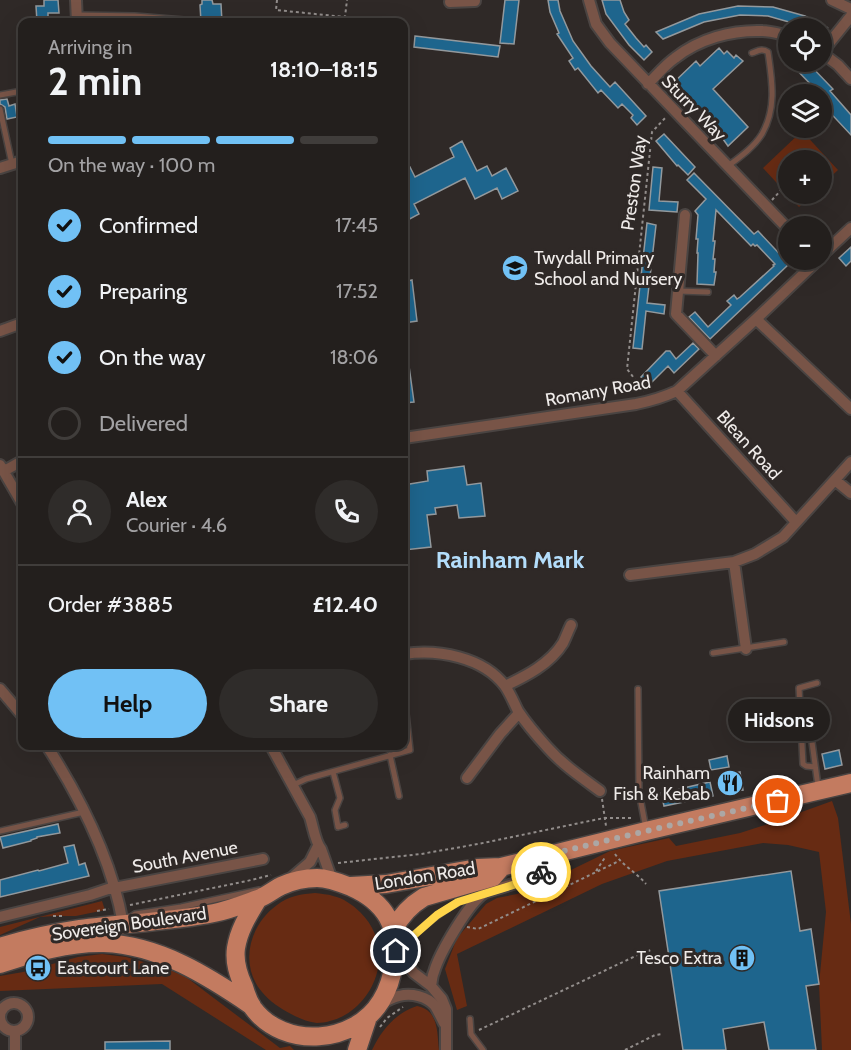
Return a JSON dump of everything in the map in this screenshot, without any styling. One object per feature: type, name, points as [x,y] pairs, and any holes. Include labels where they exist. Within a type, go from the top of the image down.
[{"type":"main road","name":"London Road","points":[[338,877],[386,884],[477,868],[501,867],[560,852],[645,824],[851,783]]},
{"type":"main road","name":"London Road","points":[[394,929],[401,916],[424,897],[493,877],[501,867]]},
{"type":"main road","points":[[357,1050],[374,1010],[392,980],[396,951],[394,929],[378,904],[338,877],[278,880],[258,899],[242,926],[236,947],[239,976],[253,1007],[266,1020],[280,1029],[295,1035],[312,1037],[334,1035],[352,1028],[374,1010]]},
{"type":"main road","name":"Sovereign Boulevard","points":[[0,947],[54,933],[216,912],[258,899]]},
{"type":"main road","name":"Sovereign Boulevard","points":[[0,964],[54,948],[104,943],[130,946],[194,970],[253,1007]]},
{"type":"main road","points":[[295,1035],[309,1050]]},
{"type":"street","points":[[76,0],[77,18]]},
{"type":"street","name":"Sturry Way","points":[[588,0],[596,24],[610,44],[778,219]]},
{"type":"street","points":[[832,0],[851,9]]},
{"type":"street","points":[[450,2],[468,1]]},
{"type":"street","points":[[832,40],[851,16]]},
{"type":"street","points":[[648,84],[675,58],[693,46],[710,39],[735,32],[764,31],[778,34]]},
{"type":"street","points":[[832,60],[851,79]]},
{"type":"street","points":[[0,168],[17,162]]},
{"type":"street","points":[[685,215],[676,314],[716,356]]},
{"type":"street","points":[[832,246],[851,228]]},
{"type":"street","name":"Romany Road","points":[[408,437],[651,401],[677,390],[807,270]]},
{"type":"street","points":[[756,319],[851,409]]},
{"type":"street","points":[[0,331],[18,324]]},
{"type":"street","name":"Blean Road","points":[[677,390],[796,522]]},
{"type":"street","points":[[18,462],[2,468],[18,496]]},
{"type":"street","points":[[630,575],[734,562],[755,554],[783,537],[851,462]]},
{"type":"street","points":[[835,480],[851,493]]},
{"type":"street","points":[[734,562],[746,649]]},
{"type":"street","points":[[505,686],[529,674],[549,659],[562,644],[571,625]]},
{"type":"street","points":[[408,654],[438,653],[474,663],[489,671],[505,686],[519,713],[547,747],[565,766],[600,791]]},
{"type":"street","points":[[0,689],[18,711]]},
{"type":"street","points":[[467,778],[519,713]]},
{"type":"street","points":[[49,750],[63,771],[100,847],[120,907],[123,924]]},
{"type":"street","points":[[273,750],[310,816],[318,846],[338,877]]},
{"type":"street","points":[[278,880],[310,862],[318,846]]},
{"type":"street","name":"London Road","points":[[430,986],[442,951],[479,896],[533,878],[560,852]]},
{"type":"street","name":"South Avenue","points":[[0,917],[114,888],[263,859]]},
{"type":"street","points":[[396,951],[414,973],[442,999],[446,1010],[446,1050]]},
{"type":"street","points":[[374,1010],[400,995],[422,997],[434,1005],[446,1026]]},
{"type":"street","points":[[15,1031],[15,1050]]},
{"type":"lane","points":[[106,18],[135,16],[159,18]]},
{"type":"lane","points":[[728,166],[749,149],[762,134],[772,109],[773,81],[768,52],[760,50],[752,53]]},
{"type":"lane","points":[[0,95],[18,92]]},
{"type":"lane","points":[[0,109],[17,162]]},
{"type":"lane","points":[[678,291],[708,292]]},
{"type":"lane","points":[[713,652],[784,642]]},
{"type":"lane","points":[[815,766],[803,764],[799,688],[817,683]]},
{"type":"lane","points":[[638,689],[639,792],[645,824]]},
{"type":"lane","points":[[816,712],[808,713],[818,791]]},
{"type":"lane","points":[[293,785],[410,750],[408,732]]},
{"type":"lane","points":[[390,755],[399,796]]},
{"type":"lane","points":[[333,772],[340,798],[335,810],[338,827],[345,825]]},
{"type":"lane","points":[[0,831],[84,812]]},
{"type":"lane","points":[[123,924],[135,914],[224,897],[278,880]]},
{"type":"lane","points":[[396,951],[449,906],[489,891]]},
{"type":"lane","points":[[470,1019],[471,1034],[483,1050]]},
{"type":"path","points":[[277,0],[276,10],[345,17],[346,0]]},
{"type":"path","name":"Preston Way","points":[[651,401],[627,369],[652,132],[674,110]]},
{"type":"path","points":[[766,206],[778,193]]},
{"type":"path","points":[[600,791],[604,819]]},
{"type":"path","points":[[338,877],[433,852],[604,819],[645,824]]},
{"type":"path","points":[[595,872],[610,850],[646,884]]},
{"type":"path","points":[[461,926],[478,929],[620,861]]},
{"type":"path","points":[[128,905],[247,882],[278,880]]},
{"type":"path","points":[[418,960],[420,938]]},
{"type":"path","points":[[471,1034],[642,952],[651,950]]},
{"type":"path","points":[[625,1050],[655,1035],[663,1034]]},
{"type":"shaded area","points":[[795,138],[808,138],[820,150],[782,150]]},
{"type":"shaded area","points":[[778,154],[778,184],[763,168]]},
{"type":"shaded area","points":[[832,164],[838,170],[832,176]]},
{"type":"shaded area","points":[[832,801],[838,818],[851,924],[851,1050],[822,1050],[819,984],[826,912],[819,852],[788,845],[763,843],[667,861],[602,884],[457,954],[467,1006],[457,1010],[445,969],[457,938],[486,904],[497,898],[538,886],[610,851],[669,838],[676,846],[740,833]]},
{"type":"shaded area","points":[[315,893],[340,898],[357,909],[370,924],[379,950],[376,977],[362,1001],[343,1016],[317,1023],[294,1015],[268,999],[255,981],[249,958],[254,934],[267,913],[286,899]]},
{"type":"shaded area","points":[[102,901],[105,910],[76,916],[40,917],[0,935],[0,927]]},
{"type":"shaded area","points":[[102,954],[126,957],[165,968],[186,977],[280,1048],[290,1046],[294,1050],[266,1050],[162,984],[0,991],[0,976],[78,957]]},
{"type":"shaded area","points":[[417,1006],[429,1012],[436,1023],[439,1050],[372,1050],[390,1023]]},
{"type":"building","points":[[44,0],[58,0],[59,13],[48,13],[48,18],[37,18],[36,6],[44,6]]},
{"type":"building","points":[[202,0],[212,0],[213,4],[221,4],[222,18],[201,18],[200,5]]},
{"type":"building","points":[[505,0],[519,0],[514,44],[500,43]]},
{"type":"building","points":[[548,0],[558,0],[560,11],[573,41],[591,66],[610,87],[615,82],[646,116],[637,125],[631,118],[633,115],[622,104],[618,108],[601,90],[598,93],[578,68],[575,70],[569,61],[573,58],[557,34],[559,33],[550,12]]},
{"type":"building","points":[[602,0],[620,0],[629,20],[625,24],[644,47],[646,45],[652,52],[644,60],[629,45],[606,14]]},
{"type":"building","points":[[738,6],[773,7],[809,18],[778,19],[768,16],[740,15],[704,22],[663,39],[656,32],[699,14]]},
{"type":"building","points":[[415,36],[500,46],[498,57],[414,47]]},
{"type":"building","points":[[719,48],[724,54],[727,51],[734,58],[736,55],[743,61],[713,89],[748,127],[728,146],[723,139],[725,137],[688,98],[684,101],[670,86],[696,61],[700,66]]},
{"type":"building","points":[[799,72],[817,72],[828,84],[810,84]]},
{"type":"building","points":[[832,93],[851,115],[851,135],[832,115]]},
{"type":"building","points":[[7,99],[9,106],[15,104],[17,117],[7,119],[5,107],[0,104],[0,100]]},
{"type":"building","points":[[664,134],[695,167],[688,175],[677,166],[656,141]]},
{"type":"building","points":[[462,141],[477,171],[487,166],[492,176],[506,168],[518,191],[502,199],[497,188],[475,199],[465,178],[414,204],[419,214],[408,220],[408,168],[410,167],[415,177],[454,157],[450,148]]},
{"type":"building","points":[[653,167],[662,168],[659,201],[678,202],[677,212],[649,210]]},
{"type":"building","points":[[694,173],[754,234],[758,231],[778,252],[778,270],[783,270],[710,339],[689,317],[695,312],[708,327],[731,305],[727,301],[734,295],[737,299],[740,297],[775,264],[757,245],[751,246],[716,210],[713,241],[715,241],[714,272],[716,272],[714,285],[697,284],[698,215],[695,211],[706,199],[687,180]]},
{"type":"building","points":[[647,223],[656,225],[647,303],[665,305],[664,314],[646,311],[642,349],[633,348]]},
{"type":"building","points":[[851,247],[851,261],[846,266],[839,258]]},
{"type":"building","points":[[412,280],[417,321],[408,322],[408,281]]},
{"type":"building","points":[[693,343],[699,349],[674,373],[668,366],[649,385],[641,377],[666,351],[670,351],[676,359]]},
{"type":"building","points":[[408,366],[414,402],[408,403]]},
{"type":"building","points":[[464,466],[467,485],[481,483],[485,516],[459,518],[457,505],[435,508],[436,514],[427,515],[431,547],[408,550],[408,484],[428,481],[427,471]]},
{"type":"building","points":[[839,750],[842,765],[825,769],[822,754]]},
{"type":"building","points":[[727,756],[729,767],[711,770],[709,760]]},
{"type":"building","points":[[740,772],[743,790],[735,791],[731,774]]},
{"type":"building","points":[[710,782],[713,796],[664,806],[661,793]]},
{"type":"building","points":[[58,824],[60,833],[37,837],[31,841],[3,848],[0,837]]},
{"type":"building","points":[[74,845],[79,865],[85,863],[89,876],[0,897],[0,880],[68,863],[64,847]]},
{"type":"building","name":"Tesco Extra","points":[[791,871],[800,931],[811,929],[819,984],[806,986],[816,1050],[769,1050],[764,1022],[723,1029],[726,1050],[683,1050],[659,891]]},
{"type":"building","points":[[170,1041],[170,1050],[105,1050],[105,1042]]},
{"type":"way so far","points":[[541,872],[560,852],[778,801]]},
{"type":"place","name":"Twydall Primary School and Nursery","points":[[515,268]]},
{"type":"place","name":"Rainham Fish & Kebab","points":[[730,783]]},
{"type":"place","name":"Hidsons","points":[[778,801]]},
{"type":"place","name":"Tesco Extra","points":[[742,958]]},
{"type":"place","name":"Eastcourt Lane","points":[[38,968]]},
{"type":"district","name":"Rainham Mark","points":[[510,559]]},
{"type":"route","points":[[396,951],[449,906],[467,898],[526,881],[541,872]]}]
